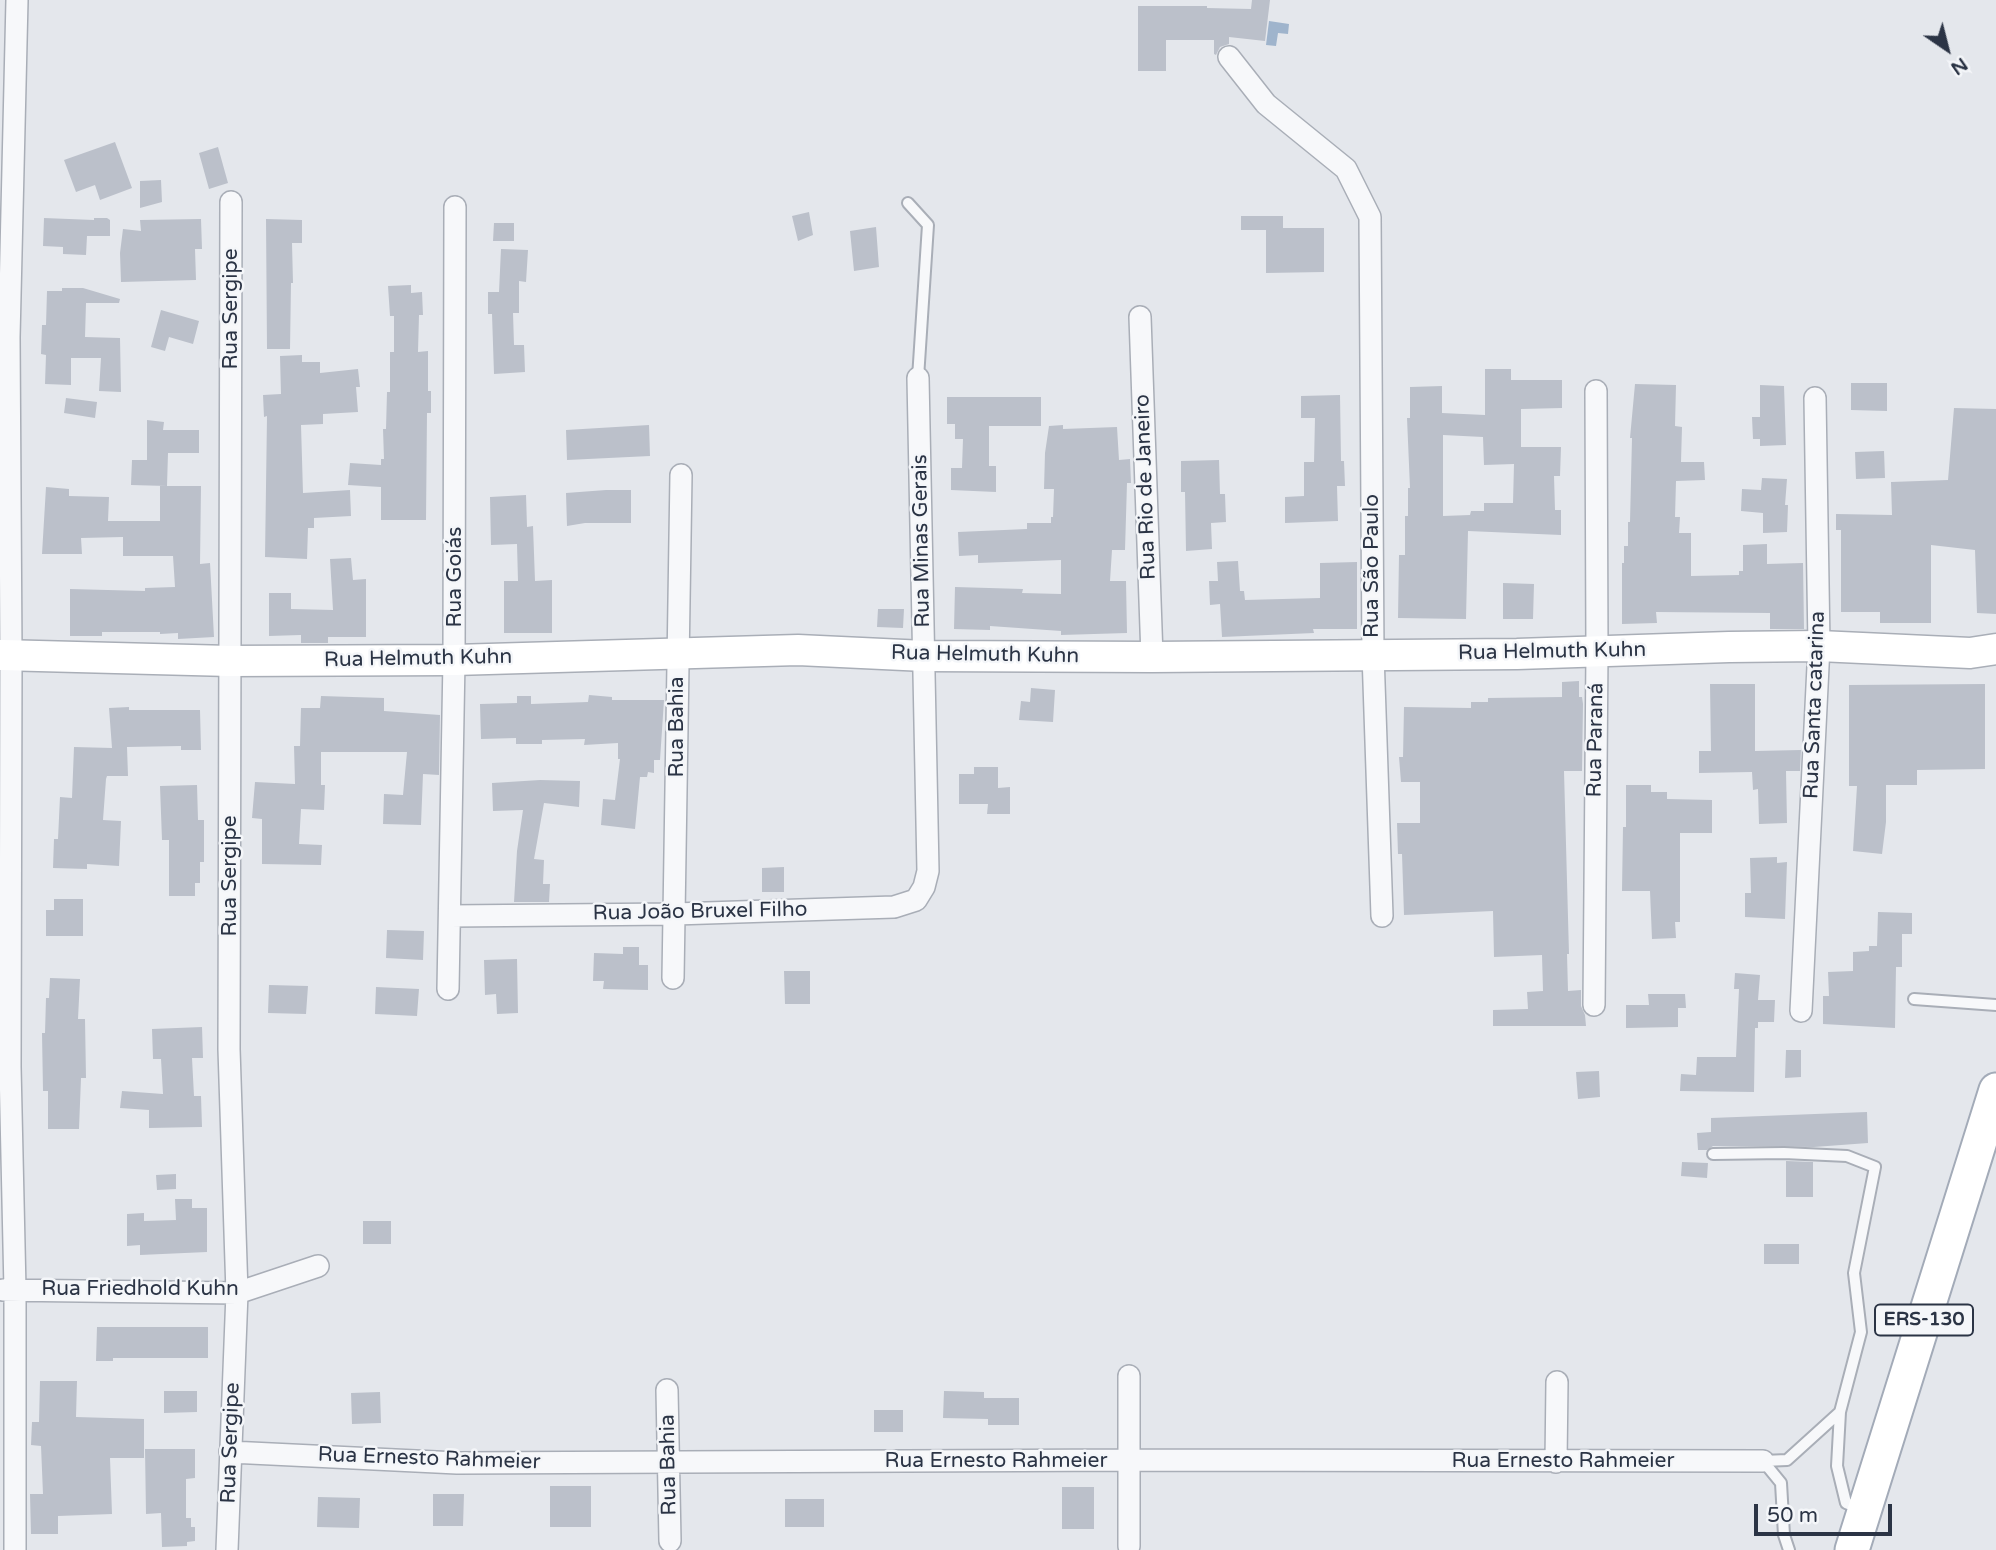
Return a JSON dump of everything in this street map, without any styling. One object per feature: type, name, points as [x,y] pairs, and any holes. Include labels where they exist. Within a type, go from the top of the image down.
[{"type":"main road","name":"Rua Helmuth Kuhn","points":[[6,655],[230,661],[454,660],[798,650],[925,656],[1152,657],[1597,652],[1819,646],[1983,651],[1996,671]]},
{"type":"main road","name":"ERS-130","points":[[1850,1548],[1996,1090]]},
{"type":"street","points":[[15,1550],[7,1290],[10,1067],[4,337],[8,92],[17,0]]},
{"type":"street","name":"Rua São Paulo","points":[[1229,57],[1266,104],[1346,169],[1370,217],[1373,654],[1382,916]]},
{"type":"street","name":"Rua Sergipe","points":[[228,1550],[237,1293],[229,1049],[231,202]]},
{"type":"street","name":"Rua Goiás","points":[[448,989],[454,660],[455,207]]},
{"type":"street","name":"Rua Rio de Janeiro","points":[[1140,317],[1152,657]]},
{"type":"street","name":"Rua Minas Gerais","points":[[918,378],[928,871]]},
{"type":"street","name":"Rua Paraná","points":[[1594,1004],[1596,391]]},
{"type":"street","name":"Rua Santa catarina","points":[[1801,1011],[1819,646],[1815,398]]},
{"type":"street","name":"Rua Bahia","points":[[673,978],[681,475]]},
{"type":"street","name":"Rua João Bruxel Filho","points":[[450,916],[675,914],[894,907],[916,901],[924,887],[928,871]]},
{"type":"street","name":"Rua Friedhold Kuhn","points":[[7,1290],[237,1293],[318,1266]]},
{"type":"street","points":[[1129,1376],[1129,1546]]},
{"type":"street","points":[[1556,1462],[1557,1382]]},
{"type":"street","name":"Rua Bahia","points":[[667,1390],[670,1541]]},
{"type":"street","name":"Rua Ernesto Rahmeier","points":[[230,1452],[457,1463],[1763,1461]]},
{"type":"lane","points":[[908,203],[928,225],[918,378]]},
{"type":"lane","points":[[1914,999],[1996,1005]]},
{"type":"lane","points":[[1713,1154],[1847,1156],[1875,1167],[1854,1273],[1861,1332],[1840,1412],[1837,1466],[1846,1503],[1864,1510]]},
{"type":"lane","points":[[1763,1461],[1787,1460],[1840,1412]]},
{"type":"lane","points":[[1763,1461],[1781,1483],[1784,1535],[1789,1550]]},
{"type":"water","points":[[1269,21],[1289,24],[1288,34],[1278,33],[1276,46],[1266,45]]},
{"type":"building","points":[[1252,0],[1270,0],[1265,41],[1229,37],[1229,44],[1220,47],[1216,55],[1214,40],[1166,40],[1166,71],[1138,71],[1138,6],[1251,9]]},
{"type":"building","points":[[115,142],[132,188],[100,200],[95,185],[76,192],[64,160]]},
{"type":"building","points":[[218,147],[228,183],[209,189],[199,153]]},
{"type":"building","points":[[161,180],[162,202],[140,208],[140,181]]},
{"type":"building","points":[[809,212],[813,235],[798,241],[792,216]]},
{"type":"building","points":[[1241,216],[1283,216],[1283,228],[1324,228],[1324,272],[1266,273],[1266,230],[1241,230]]},
{"type":"building","points":[[44,218],[107,218],[110,220],[110,236],[87,236],[86,255],[63,254],[63,247],[43,246]]},
{"type":"building","points":[[201,219],[202,249],[195,249],[196,280],[121,282],[123,229],[141,231],[140,220]]},
{"type":"building","points":[[266,219],[302,220],[302,243],[292,243],[290,349],[267,349]]},
{"type":"building","points":[[494,223],[514,223],[514,241],[493,241]]},
{"type":"building","points":[[876,227],[879,267],[854,271],[850,231]]},
{"type":"building","points":[[501,249],[528,250],[526,282],[519,281],[519,313],[513,313],[514,345],[524,345],[525,372],[494,374],[492,314],[488,314],[488,292],[499,292]]},
{"type":"building","points":[[411,285],[411,293],[422,292],[423,315],[419,315],[418,352],[428,351],[428,391],[431,391],[431,413],[427,413],[426,520],[381,520],[381,487],[348,485],[350,463],[381,465],[381,459],[384,459],[383,429],[386,429],[387,392],[390,392],[390,352],[394,352],[394,316],[390,316],[388,286]]},
{"type":"building","points":[[62,288],[83,288],[120,299],[119,303],[86,303],[85,337],[120,338],[121,392],[99,391],[101,358],[71,358],[71,385],[45,384],[46,355],[41,354],[42,325],[46,325],[47,291],[62,291]]},
{"type":"building","points":[[161,310],[199,321],[193,344],[169,337],[165,351],[151,347]]},
{"type":"building","points":[[302,355],[302,362],[320,362],[320,373],[358,369],[358,412],[323,414],[323,424],[301,425],[303,493],[350,490],[351,516],[314,518],[314,528],[308,528],[307,559],[265,557],[267,416],[264,417],[263,395],[281,394],[280,356]]},
{"type":"building","points":[[1485,369],[1511,369],[1511,380],[1562,380],[1562,408],[1521,409],[1521,447],[1561,447],[1560,476],[1554,476],[1555,510],[1561,510],[1561,535],[1468,531],[1466,619],[1398,618],[1399,555],[1405,555],[1405,516],[1408,516],[1410,488],[1407,418],[1410,418],[1410,387],[1442,386],[1442,413],[1485,415]],"holes":[[[1443,435],[1483,437],[1484,465],[1514,464],[1513,503],[1484,503],[1484,511],[1471,511],[1470,515],[1443,516]]]},
{"type":"building","points":[[1851,383],[1887,383],[1887,411],[1851,410]]},
{"type":"building","points":[[1635,384],[1676,385],[1675,426],[1682,427],[1681,462],[1704,462],[1705,480],[1676,481],[1675,517],[1680,517],[1679,533],[1691,533],[1691,576],[1739,575],[1739,571],[1743,571],[1743,545],[1767,544],[1767,564],[1803,563],[1804,629],[1770,629],[1770,613],[1656,612],[1657,623],[1622,624],[1622,563],[1624,546],[1628,546],[1630,522],[1630,438]]},
{"type":"building","points":[[1760,385],[1784,386],[1786,445],[1760,446],[1760,439],[1753,439],[1752,417],[1760,417]]},
{"type":"building","points":[[1340,395],[1341,461],[1344,461],[1345,486],[1337,486],[1338,521],[1285,523],[1285,497],[1304,496],[1304,462],[1314,462],[1315,418],[1301,418],[1301,396]]},
{"type":"building","points":[[947,397],[1041,397],[1041,426],[989,426],[989,466],[996,466],[996,492],[951,490],[951,468],[962,468],[963,439],[955,439],[955,424],[947,424]]},
{"type":"building","points":[[66,398],[97,402],[95,418],[64,413]]},
{"type":"building","points":[[1954,408],[1996,409],[1996,614],[1977,613],[1975,550],[1931,545],[1931,623],[1880,623],[1880,612],[1841,612],[1841,530],[1836,530],[1836,514],[1892,515],[1891,482],[1948,480]]},
{"type":"building","points":[[147,420],[164,422],[163,430],[199,430],[199,453],[168,453],[167,486],[131,485],[132,460],[147,460]]},
{"type":"building","points":[[649,425],[650,456],[567,460],[566,430]]},
{"type":"building","points":[[1063,425],[1063,429],[1117,427],[1119,460],[1130,459],[1131,483],[1127,483],[1125,550],[1112,550],[1110,581],[1126,581],[1127,633],[1061,635],[1061,631],[990,626],[990,630],[954,629],[955,587],[1023,589],[1022,593],[1061,594],[1061,560],[978,563],[978,555],[959,556],[958,532],[1027,529],[1027,523],[1051,523],[1054,489],[1044,489],[1045,453],[1049,426]]},
{"type":"building","points":[[1884,451],[1885,478],[1856,479],[1855,452]]},
{"type":"building","points":[[1219,460],[1220,494],[1225,494],[1226,522],[1211,523],[1212,549],[1186,551],[1185,492],[1181,492],[1181,461]]},
{"type":"building","points":[[1762,478],[1787,479],[1787,532],[1763,533],[1763,513],[1741,511],[1742,489],[1761,490]]},
{"type":"building","points":[[160,486],[201,486],[200,564],[210,563],[214,637],[178,639],[178,633],[160,632],[102,632],[102,636],[70,636],[70,589],[145,591],[145,588],[175,587],[173,556],[123,556],[123,537],[81,538],[82,554],[42,554],[46,487],[69,489],[69,496],[109,497],[108,521],[160,521]]},
{"type":"building","points":[[631,490],[631,523],[585,523],[567,526],[566,493]]},
{"type":"building","points":[[526,495],[527,527],[533,526],[535,581],[552,580],[552,633],[504,633],[504,581],[518,581],[517,544],[491,545],[490,497]]},
{"type":"building","points":[[351,558],[353,580],[366,579],[366,637],[328,637],[328,643],[301,643],[301,635],[269,636],[269,593],[291,593],[291,609],[333,610],[330,559]]},
{"type":"building","points":[[1238,561],[1240,591],[1244,591],[1245,600],[1320,598],[1320,563],[1357,562],[1357,629],[1313,629],[1314,633],[1222,637],[1220,604],[1210,605],[1209,581],[1218,581],[1217,562]]},
{"type":"building","points":[[1503,583],[1534,584],[1533,619],[1503,619]]},
{"type":"building","points":[[878,609],[904,609],[903,628],[877,627]]},
{"type":"building","points":[[1579,681],[1579,697],[1582,697],[1583,704],[1582,771],[1564,771],[1567,954],[1568,991],[1581,990],[1581,1006],[1586,1026],[1493,1026],[1493,1010],[1528,1009],[1527,992],[1543,991],[1542,955],[1494,957],[1493,911],[1404,915],[1402,854],[1398,854],[1397,823],[1420,823],[1420,782],[1401,782],[1399,757],[1403,757],[1404,707],[1471,708],[1471,702],[1488,702],[1488,698],[1562,697],[1562,682]]},
{"type":"building","points":[[1710,684],[1755,684],[1755,751],[1801,750],[1800,771],[1786,771],[1787,823],[1759,824],[1758,789],[1753,790],[1752,772],[1699,773],[1699,751],[1711,751]]},
{"type":"building","points":[[1985,684],[1985,769],[1917,770],[1917,785],[1886,785],[1886,822],[1882,854],[1853,851],[1857,786],[1849,786],[1849,685]]},
{"type":"building","points":[[1031,688],[1055,690],[1053,722],[1019,720],[1021,701],[1030,702]]},
{"type":"building","points":[[589,695],[612,697],[612,700],[664,700],[660,760],[654,760],[654,773],[648,772],[647,777],[640,777],[635,829],[601,825],[603,799],[615,800],[620,759],[618,743],[584,745],[585,739],[542,740],[542,744],[516,744],[516,738],[481,739],[480,704],[517,703],[517,696],[531,696],[531,704],[588,702]]},
{"type":"building","points":[[321,696],[384,698],[384,711],[440,715],[439,775],[423,774],[421,825],[383,824],[384,794],[403,795],[407,752],[321,752],[321,785],[325,785],[324,810],[301,809],[299,844],[322,845],[321,865],[262,864],[262,819],[252,818],[255,782],[295,784],[294,746],[300,746],[301,708],[320,708]]},
{"type":"building","points":[[129,707],[129,710],[200,710],[201,750],[181,750],[181,746],[127,747],[128,776],[107,776],[103,820],[121,821],[119,866],[87,864],[87,869],[53,868],[54,839],[58,839],[60,797],[72,798],[74,747],[112,748],[109,708]]},
{"type":"building","points":[[974,767],[998,767],[998,788],[1010,787],[1010,814],[987,814],[988,804],[959,804],[959,774],[974,774]]},
{"type":"building","points":[[580,781],[579,807],[544,803],[534,859],[544,860],[543,884],[550,884],[549,902],[514,902],[523,810],[493,811],[492,783]]},
{"type":"building","points":[[197,785],[198,820],[204,820],[204,862],[200,862],[200,883],[195,883],[195,896],[169,896],[169,840],[162,840],[160,786]]},
{"type":"building","points":[[1626,785],[1651,785],[1651,792],[1667,792],[1667,799],[1712,800],[1712,833],[1680,833],[1680,922],[1675,922],[1676,938],[1652,939],[1650,891],[1622,891]]},
{"type":"building","points":[[1777,857],[1777,863],[1787,862],[1785,919],[1745,917],[1745,893],[1751,893],[1750,858]]},
{"type":"building","points":[[784,867],[784,892],[762,892],[762,868]]},
{"type":"building","points":[[54,899],[83,899],[83,936],[46,936],[46,910],[54,910]]},
{"type":"building","points":[[1878,912],[1912,913],[1912,934],[1902,934],[1902,967],[1896,967],[1895,1028],[1823,1024],[1823,996],[1829,996],[1828,972],[1853,971],[1853,952],[1869,951],[1869,946],[1877,946]]},
{"type":"building","points":[[387,930],[424,931],[423,960],[386,958]]},
{"type":"building","points":[[623,947],[639,947],[639,965],[648,965],[648,990],[603,989],[604,981],[593,981],[594,953],[623,954]]},
{"type":"building","points":[[517,959],[518,1013],[497,1014],[496,994],[485,995],[484,960]]},
{"type":"building","points":[[784,971],[810,971],[810,1004],[785,1004]]},
{"type":"building","points":[[1735,973],[1760,975],[1758,1000],[1775,1000],[1774,1022],[1758,1022],[1758,1028],[1755,1028],[1754,1092],[1680,1091],[1681,1074],[1696,1075],[1697,1057],[1736,1057],[1739,989],[1734,989]]},
{"type":"building","points":[[50,978],[80,979],[78,1019],[85,1019],[86,1078],[81,1078],[79,1129],[48,1129],[48,1091],[43,1091],[42,1033],[45,1033],[46,998],[49,998]]},
{"type":"building","points":[[269,985],[308,986],[306,1014],[268,1013]]},
{"type":"building","points":[[376,987],[419,989],[417,1016],[375,1014]]},
{"type":"building","points":[[1648,994],[1685,994],[1686,1008],[1678,1008],[1678,1027],[1626,1028],[1626,1005],[1649,1005]]},
{"type":"building","points":[[202,1027],[203,1058],[192,1058],[194,1096],[201,1096],[202,1127],[149,1128],[149,1110],[120,1108],[122,1091],[163,1094],[161,1059],[153,1059],[152,1029]]},
{"type":"building","points":[[1786,1050],[1801,1050],[1801,1077],[1785,1078]]},
{"type":"building","points":[[1599,1071],[1600,1097],[1578,1099],[1576,1072]]},
{"type":"building","points":[[1867,1112],[1868,1143],[1814,1147],[1713,1146],[1707,1150],[1698,1150],[1697,1133],[1711,1132],[1711,1118]]},
{"type":"building","points":[[1786,1161],[1813,1162],[1813,1197],[1786,1197]]},
{"type":"building","points":[[1682,1162],[1708,1163],[1707,1178],[1681,1176]]},
{"type":"building","points":[[176,1174],[176,1189],[157,1190],[156,1175]]},
{"type":"building","points":[[175,1199],[192,1199],[192,1208],[207,1208],[207,1252],[140,1255],[140,1245],[127,1246],[127,1214],[144,1213],[144,1221],[176,1220]]},
{"type":"building","points":[[363,1221],[391,1221],[391,1244],[363,1244]]},
{"type":"building","points":[[1764,1244],[1799,1244],[1799,1264],[1764,1264]]},
{"type":"building","points":[[97,1327],[208,1327],[208,1358],[113,1358],[113,1361],[96,1361]]},
{"type":"building","points":[[40,1381],[77,1381],[76,1417],[144,1419],[144,1458],[110,1458],[112,1514],[58,1516],[58,1534],[31,1534],[30,1494],[43,1494],[41,1446],[31,1445],[32,1422],[39,1422]]},
{"type":"building","points":[[164,1391],[197,1391],[197,1412],[164,1413]]},
{"type":"building","points":[[944,1391],[984,1392],[984,1398],[1019,1398],[1019,1425],[988,1425],[988,1419],[943,1418]]},
{"type":"building","points":[[380,1392],[381,1423],[352,1424],[351,1393]]},
{"type":"building","points":[[874,1410],[903,1410],[903,1432],[874,1432]]},
{"type":"building","points":[[145,1449],[195,1449],[195,1478],[186,1479],[186,1518],[191,1518],[191,1527],[195,1527],[195,1541],[187,1542],[187,1546],[162,1547],[161,1513],[146,1514]]},
{"type":"building","points":[[550,1486],[591,1486],[591,1527],[550,1527]]},
{"type":"building","points":[[1062,1487],[1094,1487],[1094,1529],[1062,1529]]},
{"type":"building","points":[[433,1494],[464,1494],[463,1526],[433,1526]]},
{"type":"building","points":[[318,1497],[360,1498],[359,1528],[317,1527]]},
{"type":"building","points":[[785,1499],[824,1499],[824,1527],[785,1527]]}]
